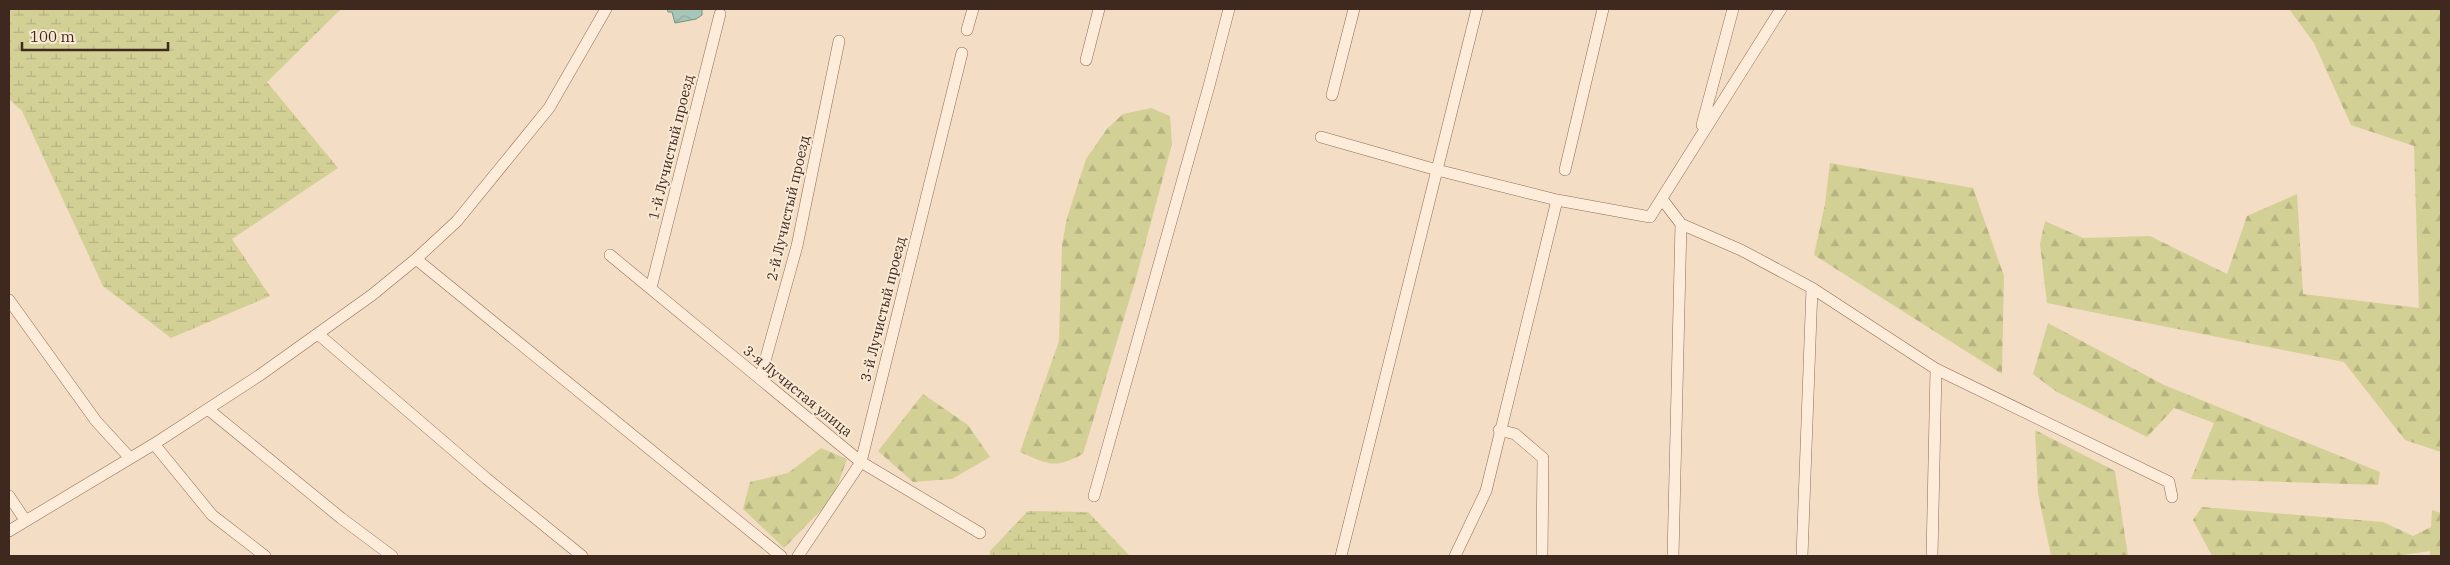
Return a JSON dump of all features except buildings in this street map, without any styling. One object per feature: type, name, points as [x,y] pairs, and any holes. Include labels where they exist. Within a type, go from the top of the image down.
[{"type":"street","points":[[9,531],[209,410],[372,295],[416,259],[457,221],[549,108],[606,9]]},
{"type":"street","points":[[967,30],[972,9]]},
{"type":"street","points":[[1086,60],[1099,9]]},
{"type":"street","points":[[1094,496],[1210,86],[1229,9]]},
{"type":"street","points":[[1332,95],[1354,9]]},
{"type":"street","points":[[1341,556],[1477,9]]},
{"type":"street","points":[[1565,170],[1603,9]]},
{"type":"street","points":[[1699,136],[1733,9]]},
{"type":"street","points":[[1321,137],[1437,170],[1557,200],[1650,217],[1699,136],[1781,9]]},
{"type":"street","name":"1-й Лучистый проезд","points":[[651,288],[720,14]]},
{"type":"street","name":"2-й Лучистый проезд","points":[[760,379],[797,246],[839,41]]},
{"type":"street","name":"3-й Лучистый проезд","points":[[798,556],[861,462],[962,54]]},
{"type":"street","points":[[1662,199],[1680,224],[1740,250],[1812,288],[1936,369],[2168,482],[2172,497]]},
{"type":"street","points":[[1455,556],[1486,490],[1499,430],[1557,200]]},
{"type":"street","points":[[1673,556],[1680,224]]},
{"type":"street","name":"3-я Лучистая улица","points":[[610,255],[861,462],[980,533]]},
{"type":"street","points":[[416,259],[781,556]]},
{"type":"street","points":[[1802,556],[1812,288]]},
{"type":"street","points":[[9,300],[96,422],[130,458]]},
{"type":"street","points":[[318,334],[487,479],[582,556]]},
{"type":"street","points":[[1932,556],[1936,369]]},
{"type":"street","points":[[209,410],[341,518],[392,556]]},
{"type":"street","points":[[1499,430],[1515,434],[1544,458],[1542,556]]},
{"type":"street","points":[[154,444],[212,515],[265,556]]},
{"type":"street","points":[[9,496],[25,520]]},
{"type":"green space","points":[[9,9],[341,9],[267,82],[338,168],[232,239],[270,296],[171,338],[103,286],[22,111],[9,99]]},
{"type":"green space","points":[[2289,9],[2441,9],[2441,452],[2405,440],[2344,362],[2047,303],[2040,244],[2045,221],[2083,238],[2150,236],[2227,274],[2247,216],[2297,194],[2303,294],[2419,308],[2414,146],[2351,125],[2314,43]]},
{"type":"green space","points":[[1151,108],[1170,116],[1172,144],[1136,278],[1083,454],[1065,462],[1052,464],[1038,460],[1020,452],[1059,341],[1062,245],[1067,218],[1086,159],[1107,129],[1123,114]]},
{"type":"green space","points":[[1830,163],[1973,188],[2004,276],[2002,374],[1814,255],[1825,204]]},
{"type":"green space","points":[[2048,323],[2164,385],[2380,472],[2378,485],[2191,479],[2214,423],[2174,408],[2147,437],[2057,392],[2033,374]]},
{"type":"green space","points":[[923,394],[968,425],[990,457],[952,479],[913,482],[878,451]]},
{"type":"green space","points":[[2035,430],[2115,471],[2128,556],[2051,556],[2038,493]]},
{"type":"green space","points":[[821,448],[847,459],[833,498],[784,548],[743,509],[750,482],[788,473]]},
{"type":"green space","points":[[2202,507],[2383,522],[2413,536],[2431,527],[2432,510],[2441,513],[2441,556],[2430,556],[2430,551],[2396,556],[2212,556],[2193,520]]},
{"type":"green space","points":[[1028,511],[1088,512],[1130,556],[990,556],[990,551]]},
{"type":"water","points":[[667,9],[702,9],[702,15],[696,19],[675,23],[672,12],[668,12]]}]
